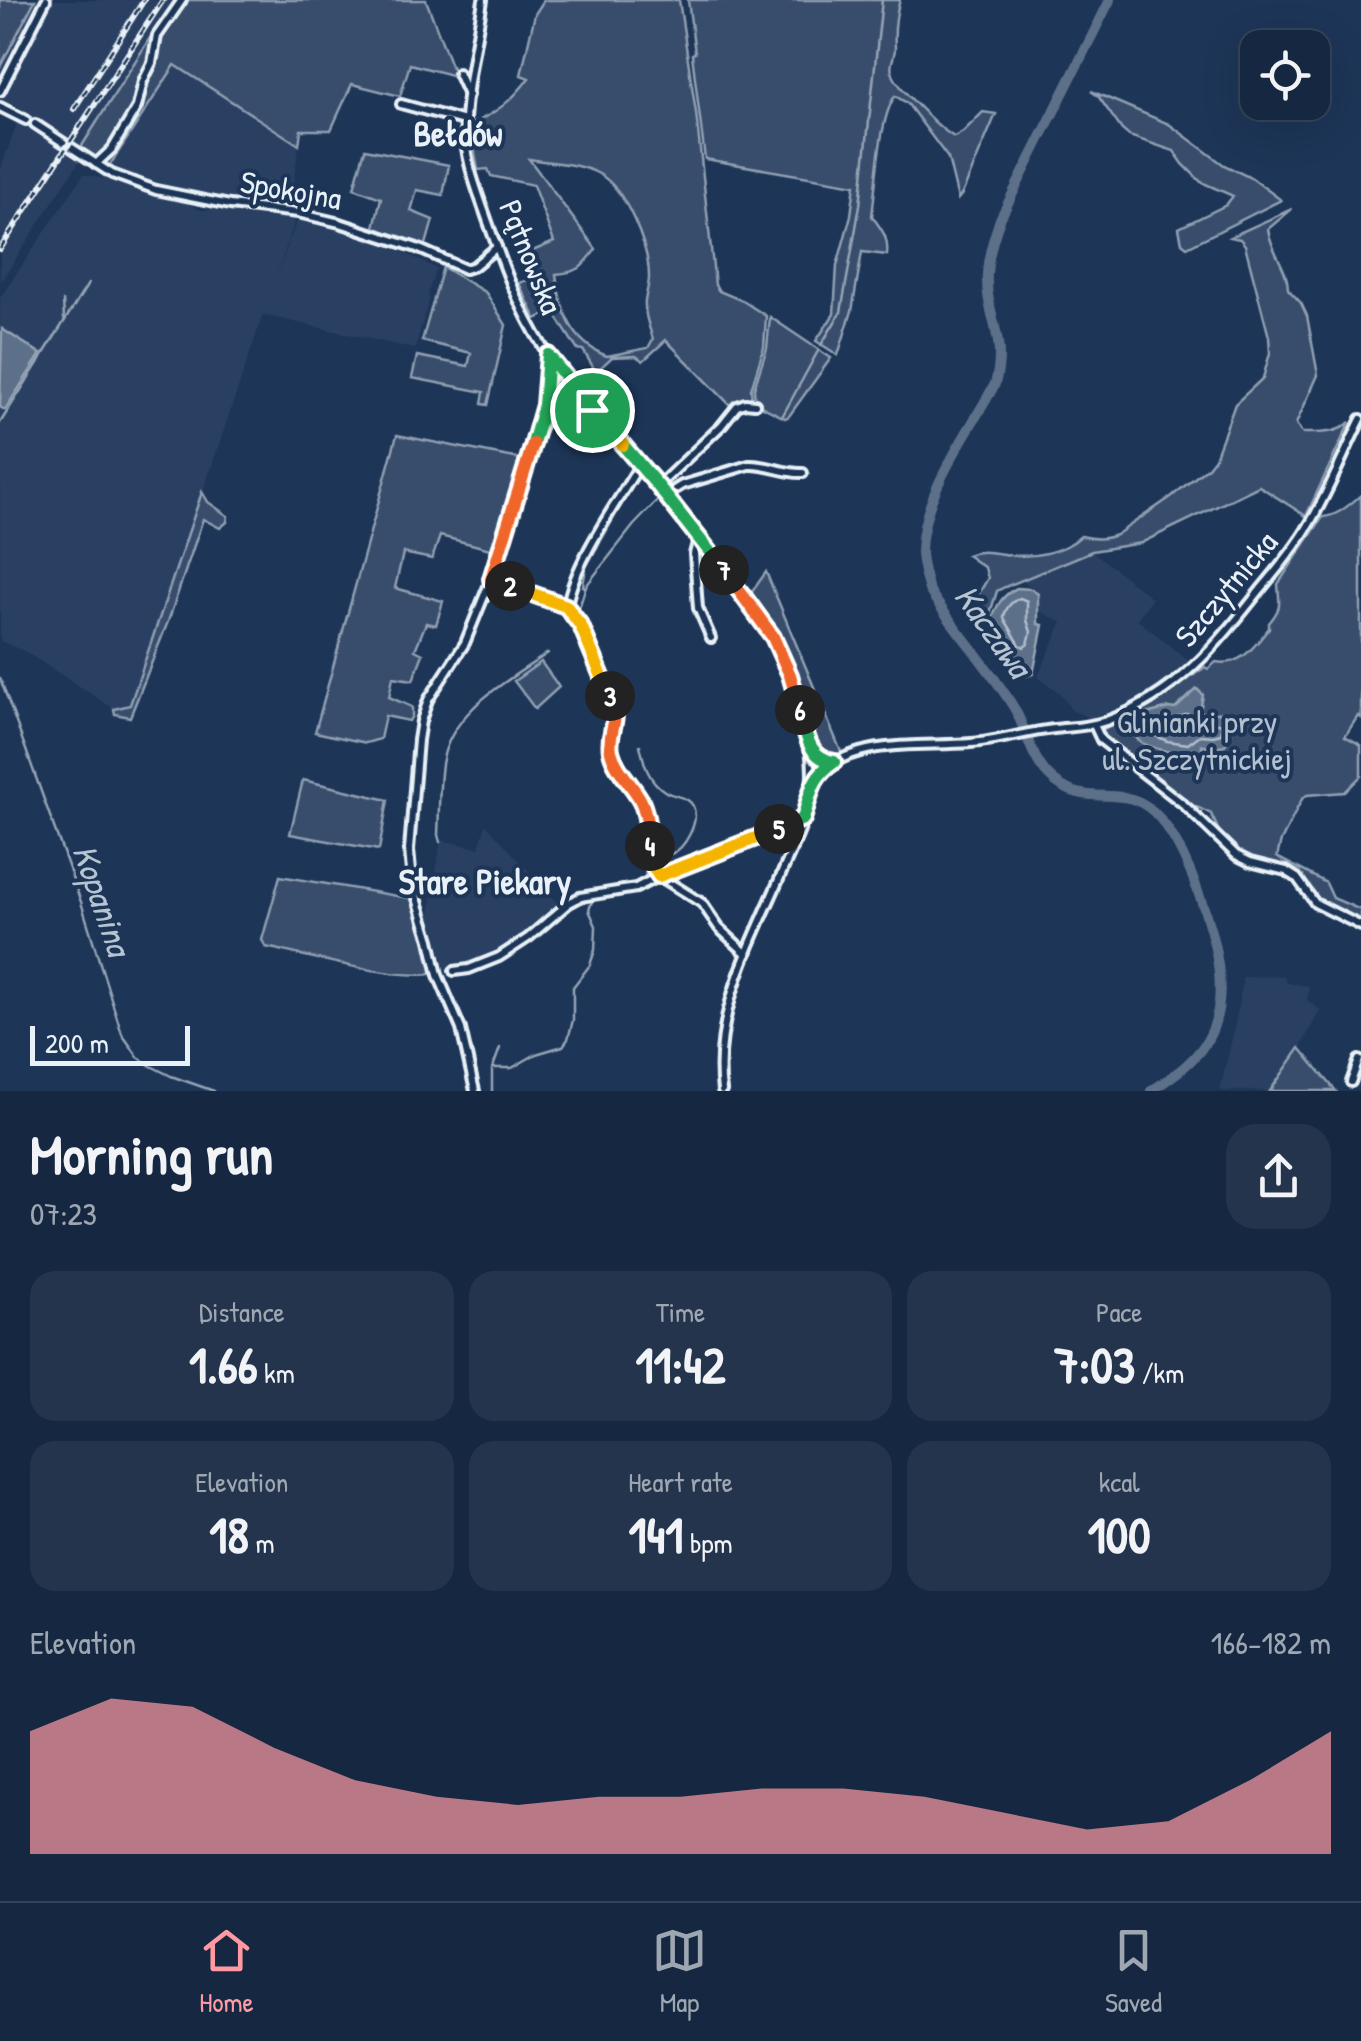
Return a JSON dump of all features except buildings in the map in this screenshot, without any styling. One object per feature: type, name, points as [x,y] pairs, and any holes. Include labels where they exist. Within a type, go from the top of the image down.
[{"type":"street","points":[[0,91],[46,0]]},
{"type":"street","points":[[96,164],[112,148],[136,107],[158,36],[182,0]]},
{"type":"street","name":"Pątnowska","points":[[483,0],[464,121],[466,148],[472,177],[526,317],[567,382],[666,495],[765,623],[790,675],[810,747],[812,786],[803,819],[728,1008],[722,1039],[722,1091]]},
{"type":"street","points":[[458,74],[468,96]]},
{"type":"street","points":[[401,104],[464,121]]},
{"type":"street","points":[[0,107],[64,143]]},
{"type":"street","name":"Spokojna","points":[[72,148],[112,174],[156,190],[340,223],[418,248],[464,269],[474,266],[497,247]]},
{"type":"street","points":[[474,1091],[461,1029],[438,975],[412,882],[409,850],[421,721],[428,700],[474,626],[491,579],[538,430],[548,355]]},
{"type":"street","points":[[658,486],[737,406],[754,404]]},
{"type":"street","name":"Szczytnicka","points":[[822,771],[834,762],[882,748],[972,744],[1094,725],[1162,690],[1211,652],[1305,532],[1361,419]]},
{"type":"street","points":[[566,606],[585,557],[640,464]]},
{"type":"street","points":[[666,495],[682,484],[750,465],[789,474],[803,472]]},
{"type":"street","points":[[698,538],[694,554],[698,608],[711,638]]},
{"type":"street","points":[[491,579],[566,606],[581,626],[614,706],[611,748],[642,802],[651,856],[659,876],[702,903],[719,928],[747,954]]},
{"type":"street","points":[[1094,725],[1101,740],[1183,804],[1236,854],[1286,872],[1296,878],[1315,903],[1361,926]]},
{"type":"street","name":"Pątnowska","points":[[810,747],[821,760]]},
{"type":"street","points":[[814,759],[821,760],[822,771],[814,772],[814,759]]},
{"type":"street","name":"Szczytnicka","points":[[821,760],[834,762]]},
{"type":"street","name":"Pątnowska","points":[[812,786],[822,771]]},
{"type":"street","points":[[454,971],[498,957],[580,897],[636,888],[803,819]]},
{"type":"street","points":[[1351,1082],[1360,1059]]},
{"type":"shaded area","points":[[35,0],[176,0],[79,162],[0,283],[0,171],[22,109],[0,102],[0,67]]},
{"type":"shaded area","points":[[175,64],[299,145],[290,205],[199,193],[133,176],[110,165]]},
{"type":"shaded area","points":[[84,174],[200,210],[210,207],[295,220],[275,281],[298,217],[370,239],[437,269],[415,349],[263,315],[130,706],[114,709],[24,651],[0,641],[0,298]]},
{"type":"shaded area","points":[[1092,551],[1152,598],[1137,619],[1191,663],[1129,703],[1091,719],[1071,710],[1060,693],[1038,677],[1062,623],[1040,611],[1039,593],[1021,580]]},
{"type":"shaded area","points":[[486,824],[559,905],[526,935],[476,965],[439,971],[430,913],[441,840],[479,848]]},
{"type":"shaded area","points":[[1283,976],[1287,983],[1309,986],[1307,1000],[1320,1010],[1270,1091],[1223,1091],[1220,1089],[1243,977]]},
{"type":"green space","points":[[0,0],[35,0],[0,67]]},
{"type":"green space","points":[[184,0],[426,0],[455,76],[410,64],[400,96],[352,84],[331,130],[301,130],[299,145],[175,65],[110,165],[104,164],[142,102],[159,38]]},
{"type":"green space","points":[[544,0],[679,0],[715,285],[719,291],[766,316],[764,347],[751,389],[752,402],[733,408],[666,340],[643,361],[636,356],[612,357],[596,372],[553,311],[536,319],[519,283],[533,278],[523,255],[554,242],[533,185],[491,176],[488,169],[478,170],[470,125],[503,106],[529,78],[521,75],[535,14]],"holes":[[[529,159],[591,170],[609,182],[627,205],[648,265],[645,306],[653,339],[648,348],[607,356],[585,343],[570,324],[556,274],[580,268],[596,249]]]},
{"type":"green space","points":[[688,0],[900,0],[891,66],[901,87],[954,137],[983,112],[996,114],[958,199],[948,158],[907,103],[895,96],[882,136],[872,216],[886,238],[887,255],[862,252],[852,311],[838,355],[816,341],[834,314],[837,266],[855,185],[705,159]]},
{"type":"green space","points":[[153,33],[135,102],[118,135],[96,160],[80,149]]},
{"type":"green space","points":[[1091,91],[1169,124],[1224,165],[1253,179],[1281,200],[1187,247],[1182,243],[1179,228],[1226,205],[1233,196],[1201,182],[1174,151],[1129,136]]},
{"type":"green space","points":[[365,149],[449,165],[443,195],[417,190],[411,211],[433,220],[425,248],[374,227],[381,198],[354,188]]},
{"type":"green space","points":[[1292,209],[1268,229],[1288,289],[1307,316],[1318,375],[1296,424],[1302,433],[1315,433],[1334,431],[1350,422],[1306,516],[1259,486],[1141,543],[1092,551],[1005,587],[997,591],[985,618],[970,609],[988,578],[985,568],[967,555],[1037,555],[1065,547],[1081,536],[1116,535],[1208,467],[1235,404],[1263,378],[1270,353],[1245,245],[1230,237]]},
{"type":"green space","points":[[443,267],[486,293],[506,325],[488,405],[482,404],[484,392],[412,378],[417,356],[468,366],[471,353],[422,341]]},
{"type":"green space","points":[[770,317],[831,358],[785,418],[755,403],[754,388],[767,348]]},
{"type":"green space","points":[[397,435],[525,460],[494,550],[440,536],[432,559],[403,553],[395,588],[443,601],[436,625],[426,623],[415,650],[423,654],[413,680],[393,677],[389,697],[412,707],[412,716],[409,721],[385,716],[380,739],[366,743],[315,732]]},
{"type":"green space","points":[[202,492],[208,502],[228,516],[227,522],[220,528],[203,519],[130,717],[115,714],[114,709],[130,705]]},
{"type":"green space","name":"Glinianki przy ul. Szczytnickiej","points":[[1361,495],[1361,718],[1358,716],[1345,736],[1361,745],[1361,776],[1345,792],[1307,795],[1302,799],[1277,857],[1326,883],[1333,898],[1361,910],[1361,923],[1318,901],[1288,871],[1233,847],[1211,814],[1193,805],[1101,734],[1205,667],[1247,654],[1276,613],[1278,584],[1323,517],[1339,512]]},
{"type":"green space","points":[[766,572],[842,754],[839,756],[824,755],[815,744],[794,677],[749,596]]},
{"type":"green space","points":[[541,662],[559,687],[535,709],[514,681]]},
{"type":"green space","points":[[303,780],[388,800],[379,850],[290,834]]},
{"type":"green space","points":[[280,876],[415,899],[435,973],[377,971],[266,947],[262,940]]},
{"type":"green space","points":[[1300,1048],[1336,1091],[1270,1091]]},
{"type":"water","points":[[2,329],[41,354],[5,410],[0,407]]},
{"type":"water","points":[[1017,588],[1038,594],[1038,624],[1043,625],[1033,674],[1026,676],[991,622],[1000,602]]},
{"type":"water","points":[[1197,689],[1203,695],[1200,712],[1224,713],[1234,723],[1225,745],[1202,745],[1208,759],[1148,745],[1131,731],[1146,714],[1175,709]]},
{"type":"waterway","points":[[821,345],[841,312],[860,205],[882,0]]},
{"type":"waterway","name":"Kaczawa","points":[[1110,0],[1000,219],[987,274],[999,353],[995,384],[938,486],[923,529],[921,556],[929,590],[1004,693],[1049,776],[1074,792],[1124,797],[1148,807],[1161,820],[1185,860],[1204,908],[1216,955],[1220,981],[1218,1011],[1200,1051],[1151,1091]]},
{"type":"waterway","points":[[0,423],[88,284]]},
{"type":"waterway","points":[[63,301],[64,319]]},
{"type":"waterway","points":[[783,415],[818,351]]},
{"type":"waterway","points":[[586,587],[586,567],[640,476]]},
{"type":"waterway","points":[[579,608],[586,586],[659,499]]},
{"type":"waterway","points":[[440,842],[442,764],[456,728],[483,699],[548,653]]},
{"type":"waterway","name":"Kopanina","points":[[0,678],[81,902],[122,1034],[138,1057],[151,1066],[214,1091]]},
{"type":"waterway","points":[[640,745],[655,783],[688,800],[695,812],[690,834],[681,846],[671,854],[655,854]]},
{"type":"waterway","points":[[638,882],[645,878],[648,856]]},
{"type":"waterway","points":[[492,1068],[512,1068],[536,1054],[563,1046],[568,1039],[573,1020],[573,987],[590,965],[595,950],[596,926],[589,910],[592,901]]},
{"type":"waterway","points":[[492,1091],[492,1070],[500,1048]]},
{"type":"railway","points":[[74,109],[144,0]]},
{"type":"railway","points":[[0,249],[163,0]]},
{"type":"district","name":"Bełdów","points":[[458,134]]},
{"type":"district","name":"Stare Piekary","points":[[485,882]]},
{"type":"route","points":[[548,355],[592,410],[658,486],[765,623],[790,675],[810,747],[821,760],[834,762],[812,786],[803,819],[659,876],[651,856],[642,802],[613,757],[614,706],[581,626],[566,606],[491,579],[538,430],[548,355]]}]
